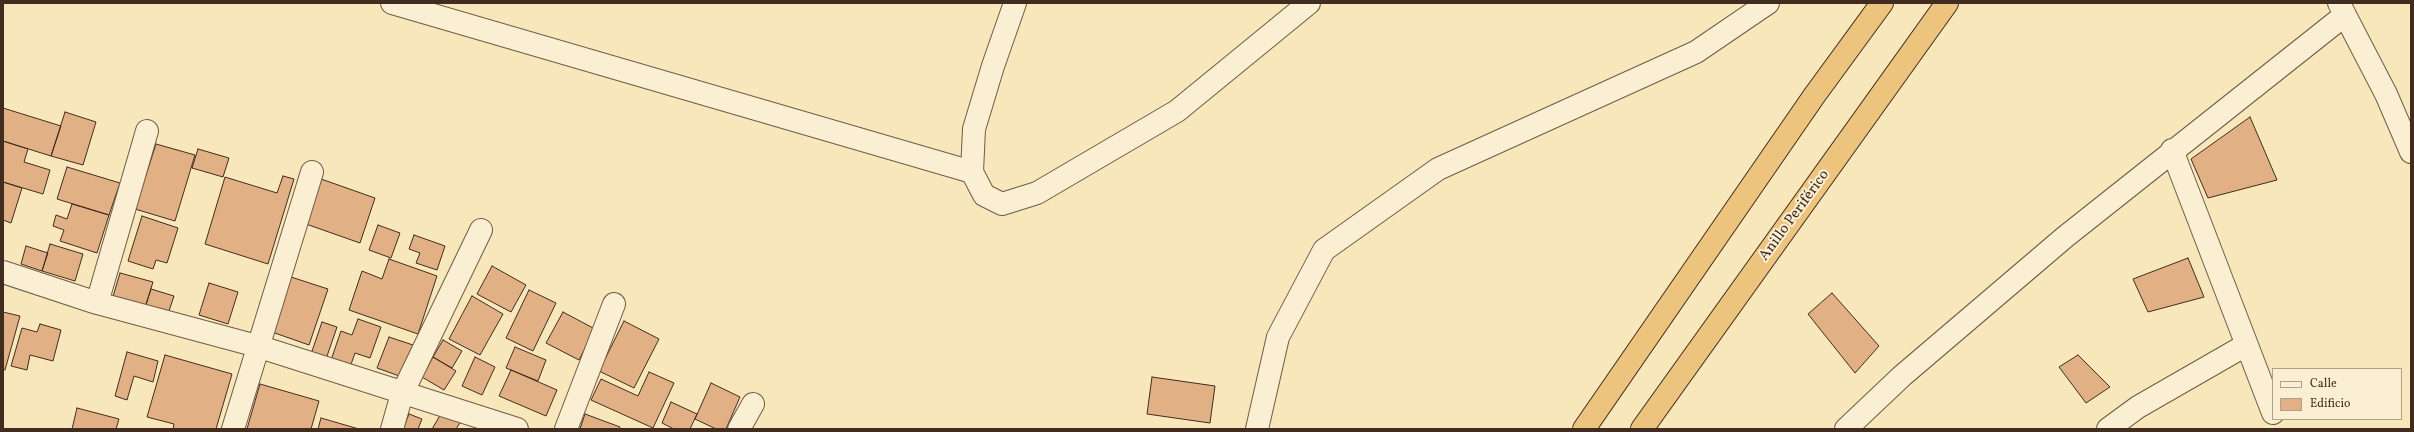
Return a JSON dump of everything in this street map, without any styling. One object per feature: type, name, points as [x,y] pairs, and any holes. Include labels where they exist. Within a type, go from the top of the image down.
[{"type":"highway","points":[[1584,429],[1814,96],[1882,3]]},
{"type":"highway","name":"Anillo Periférico","points":[[1642,429],[1947,3]]},
{"type":"street","points":[[392,3],[972,172]]},
{"type":"street","points":[[1015,3],[993,66],[974,129],[972,172],[984,195],[1002,204],[1037,193],[1177,110],[1309,3]]},
{"type":"street","points":[[1257,429],[1278,337],[1324,250],[1438,169],[1696,52],[1768,3]]},
{"type":"street","points":[[1846,429],[1902,376],[2065,237],[2342,9],[2386,94],[2411,152]]},
{"type":"street","points":[[98,303],[147,130]]},
{"type":"street","points":[[2172,150],[2272,410]]},
{"type":"street","points":[[233,429],[257,346],[312,172]]},
{"type":"street","points":[[392,429],[402,394],[481,230]]},
{"type":"street","points":[[3,272],[98,303],[257,346],[402,394],[517,429]]},
{"type":"street","points":[[566,429],[614,304]]},
{"type":"street","points":[[2108,429],[2138,407],[2246,345]]},
{"type":"street","points":[[739,429],[752,404]]},
{"type":"building","points":[[3,108],[61,126],[51,156],[3,141]]},
{"type":"building","points":[[65,112],[96,122],[83,165],[51,156]]},
{"type":"building","points":[[2250,117],[2277,180],[2208,198],[2191,159]]},
{"type":"building","points":[[3,141],[28,149],[24,162],[50,170],[43,194],[3,182]]},
{"type":"building","points":[[156,144],[195,155],[175,221],[135,209]]},
{"type":"building","points":[[198,149],[229,158],[223,177],[192,168]]},
{"type":"building","points":[[67,167],[120,183],[109,215],[57,199]]},
{"type":"building","points":[[283,176],[294,179],[268,264],[205,244],[225,177],[277,193]]},
{"type":"building","points":[[321,179],[375,198],[360,243],[306,224]]},
{"type":"building","points":[[3,182],[22,188],[11,223],[3,220]]},
{"type":"building","points":[[72,204],[109,215],[97,253],[60,241],[64,230],[53,226],[56,215],[67,219]]},
{"type":"building","points":[[142,216],[178,228],[167,263],[156,260],[153,269],[128,261]]},
{"type":"building","points":[[378,225],[400,233],[391,258],[369,250]]},
{"type":"building","points":[[414,235],[445,246],[437,270],[416,263],[420,253],[409,249]]},
{"type":"building","points":[[50,244],[83,254],[75,281],[42,271]]},
{"type":"building","points":[[26,246],[48,253],[42,271],[21,264]]},
{"type":"building","points":[[2188,258],[2204,297],[2148,312],[2133,279]]},
{"type":"building","points":[[389,259],[437,276],[418,334],[349,310],[362,271],[382,279]]},
{"type":"building","points":[[492,266],[526,285],[511,312],[477,294]]},
{"type":"building","points":[[120,273],[153,282],[144,311],[112,300]]},
{"type":"building","points":[[291,277],[328,289],[309,345],[272,332]]},
{"type":"building","points":[[209,283],[238,292],[228,324],[199,315]]},
{"type":"building","points":[[151,289],[174,296],[167,317],[144,311]]},
{"type":"building","points":[[529,290],[556,303],[533,351],[506,338]]},
{"type":"building","points":[[1832,293],[1879,346],[1855,373],[1808,314]]},
{"type":"building","points":[[472,296],[503,314],[480,355],[449,339]]},
{"type":"building","points":[[3,312],[20,316],[5,370],[3,369]]},
{"type":"building","points":[[563,312],[595,329],[579,360],[546,343]]},
{"type":"building","points":[[358,319],[381,327],[370,358],[355,353],[349,370],[330,363],[341,331],[352,335]]},
{"type":"building","points":[[624,321],[659,339],[634,388],[599,371]]},
{"type":"building","points":[[322,322],[337,327],[325,362],[310,357]]},
{"type":"building","points":[[40,324],[61,330],[53,361],[30,355],[27,370],[11,366],[22,328],[37,332]]},
{"type":"building","points":[[389,337],[416,346],[405,378],[377,368]]},
{"type":"building","points":[[443,340],[462,351],[452,368],[433,357]]},
{"type":"building","points":[[515,347],[546,360],[538,381],[506,368]]},
{"type":"building","points":[[127,352],[158,361],[153,382],[134,376],[127,400],[115,396]]},
{"type":"building","points":[[165,355],[232,374],[216,429],[173,429],[174,424],[147,417]]},
{"type":"building","points":[[2078,355],[2110,387],[2086,403],[2059,367]]},
{"type":"building","points":[[433,357],[456,371],[444,390],[422,377]]},
{"type":"building","points":[[475,357],[495,367],[482,395],[462,386]]},
{"type":"building","points":[[511,370],[557,390],[546,416],[499,396]]},
{"type":"building","points":[[649,372],[674,383],[653,428],[591,400],[601,379],[638,396]]},
{"type":"building","points":[[1152,377],[1215,386],[1210,423],[1147,414]]},
{"type":"building","points":[[711,383],[740,397],[726,429],[716,429],[695,419]]},
{"type":"building","points":[[260,384],[319,401],[311,429],[247,429]]},
{"type":"building","points":[[671,402],[697,414],[690,429],[674,429],[662,423]]},
{"type":"building","points":[[445,407],[463,418],[456,429],[432,429]]},
{"type":"building","points":[[77,408],[119,419],[116,429],[72,429]]},
{"type":"building","points":[[409,414],[422,419],[418,429],[403,429]]},
{"type":"building","points":[[585,414],[620,427],[619,429],[580,429]]},
{"type":"building","points":[[321,418],[359,429],[318,429]]}]
